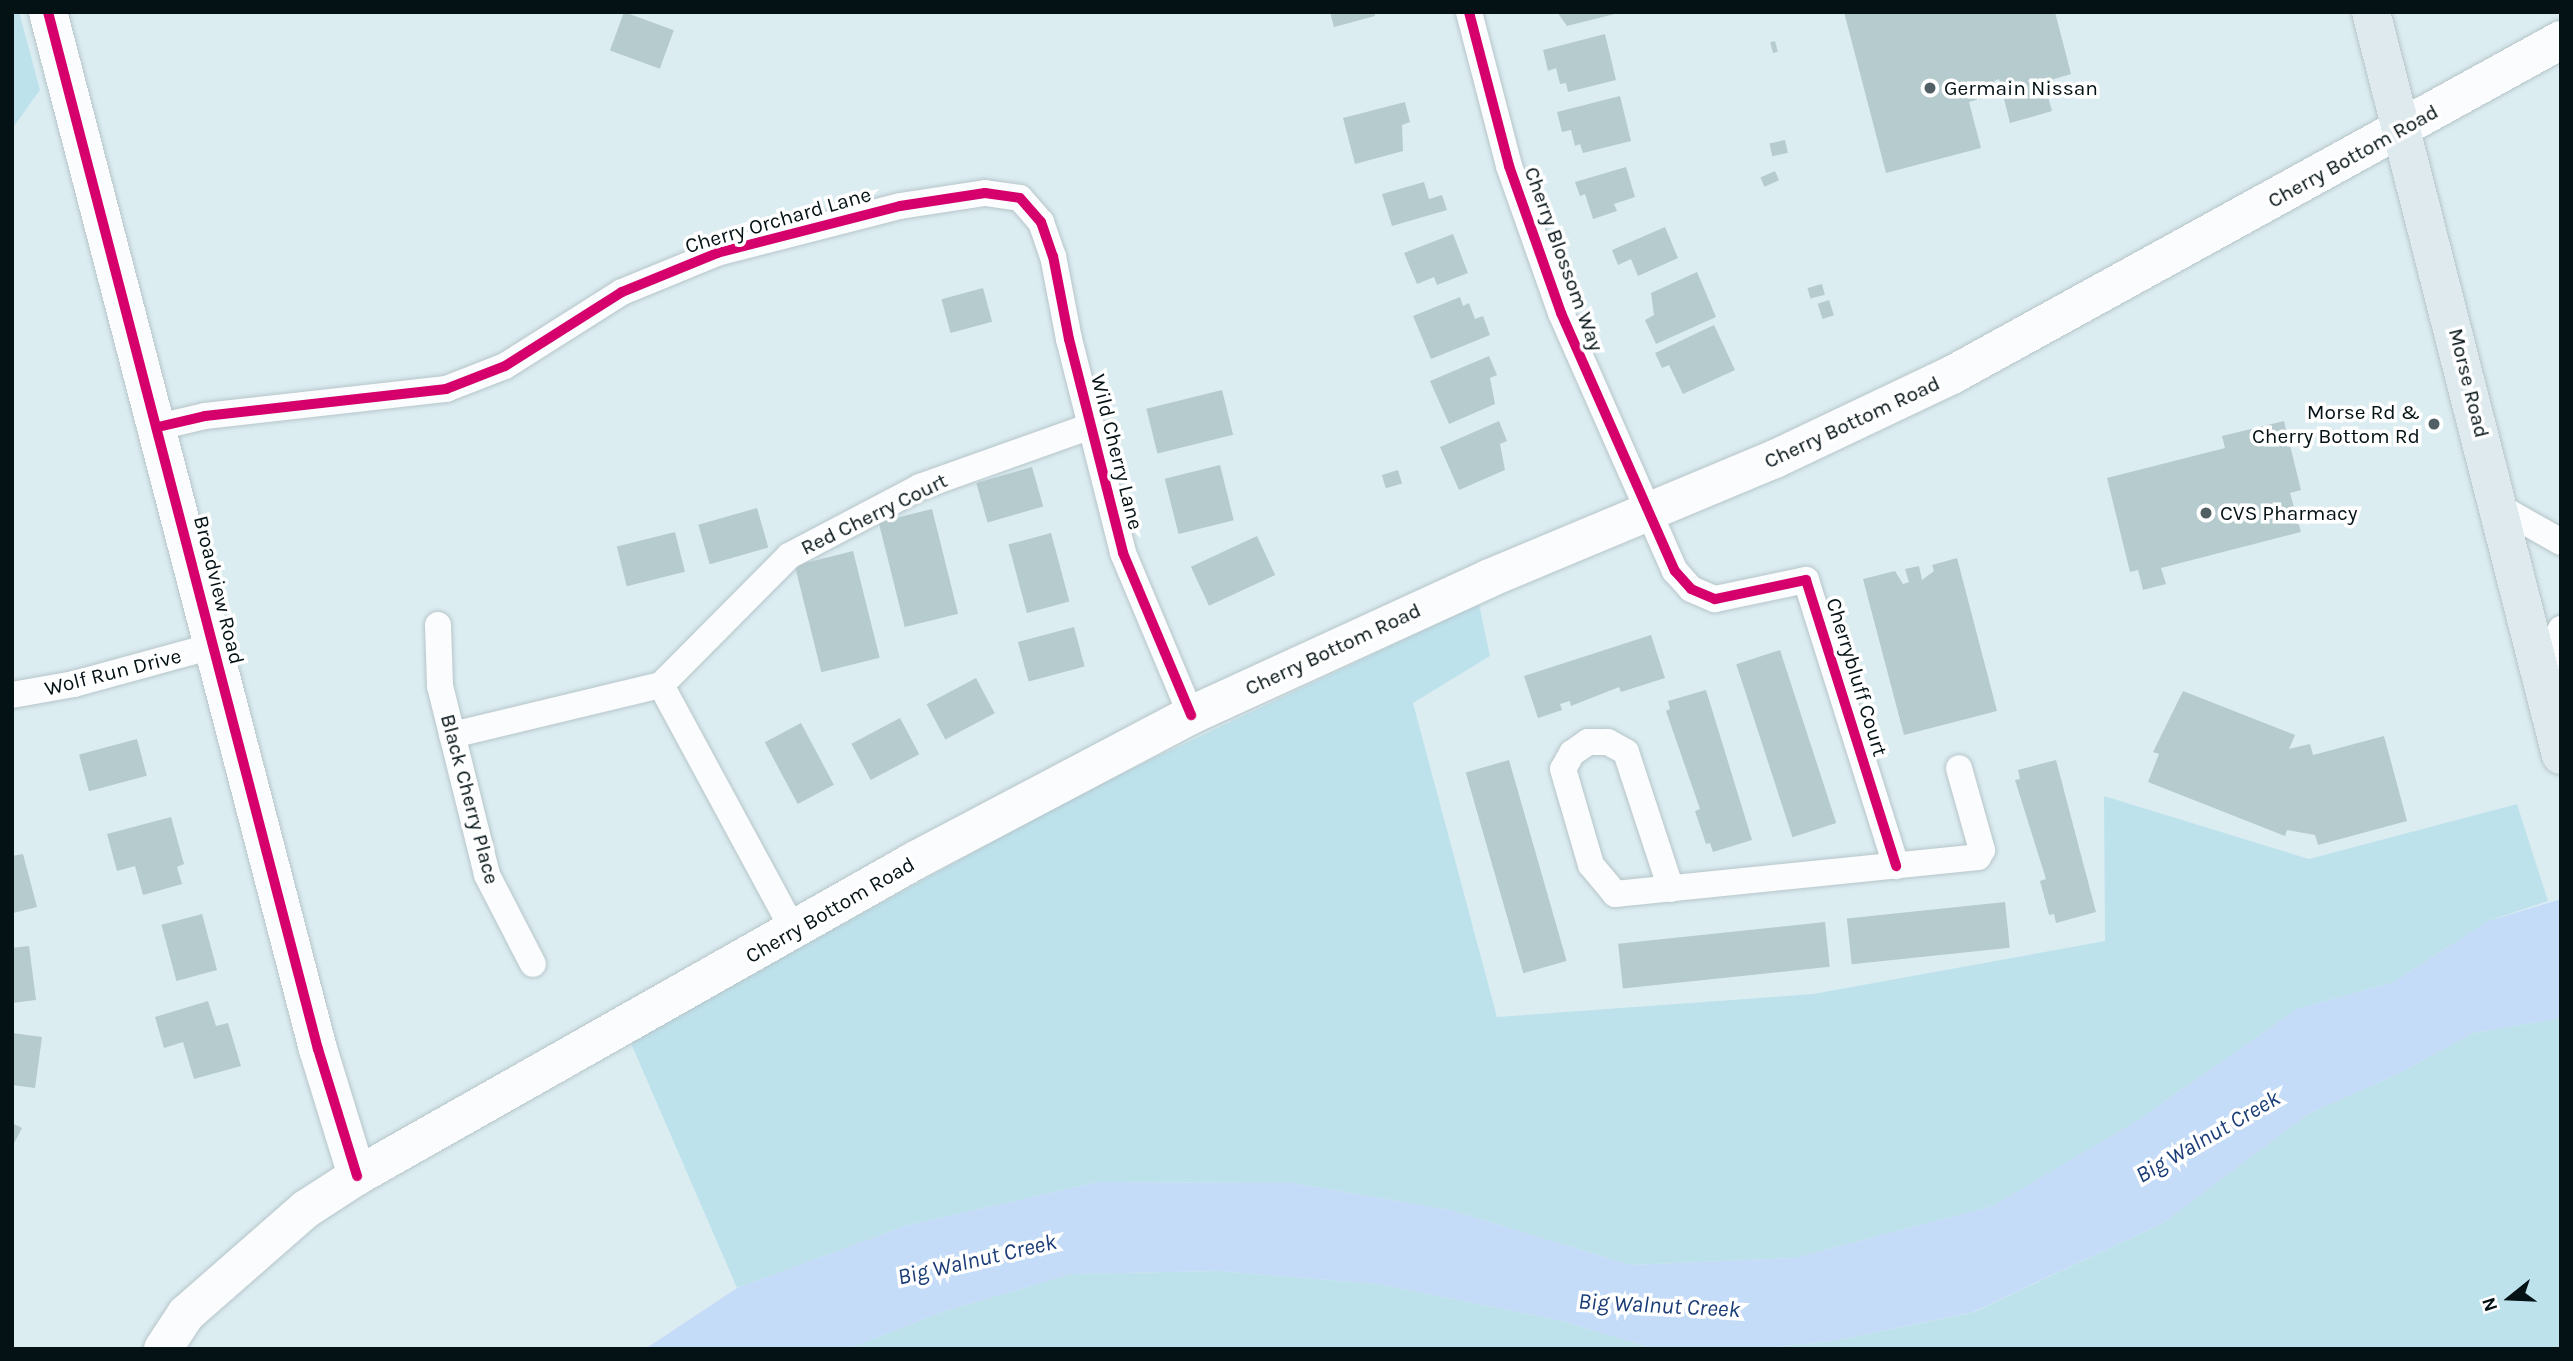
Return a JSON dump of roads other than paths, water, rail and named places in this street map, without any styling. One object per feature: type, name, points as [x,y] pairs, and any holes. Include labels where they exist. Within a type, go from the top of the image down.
[{"type":"main road","name":"Broadview Road","points":[[48,12],[318,1049],[357,1176]]},
{"type":"main road","name":"Morse Road","points":[[2371,12],[2501,508],[2561,755]]},
{"type":"main road","name":"Cherry Bottom Road","points":[[163,1349],[186,1314],[306,1209],[357,1176],[916,860],[1191,715],[1648,510],[1775,459],[1952,375],[2561,40]]},
{"type":"street","name":"Cherry Blossom Way","points":[[1469,12],[1509,166],[1561,313],[1648,510]]},
{"type":"street","name":"Cherry Orchard Lane","points":[[158,427],[205,416],[446,389],[505,366],[622,292],[717,253],[900,206],[985,193],[1020,198]]},
{"type":"street","name":"Wild Cherry Lane","points":[[1020,198],[1041,222],[1053,256],[1123,553],[1191,715]]},
{"type":"street","name":"Red Cherry Court","points":[[661,685],[789,556],[920,487],[1091,426]]},
{"type":"street","points":[[2501,508],[2561,542]]},
{"type":"street","name":"Cherrybluff Court","points":[[1648,510],[1675,571],[1691,589],[1715,599],[1806,580],[1896,866]]},
{"type":"street","name":"Black Cherry Place","points":[[438,625],[440,686],[487,875],[533,964]]},
{"type":"street","points":[[2546,690],[2554,640],[2561,629]]},
{"type":"street","name":"Wolf Run Drive","points":[[12,695],[74,684],[213,646]]},
{"type":"street","points":[[452,735],[661,685],[794,931]]},
{"type":"street","points":[[1671,888],[1626,752],[1608,742],[1588,742],[1572,753],[1563,769],[1591,865],[1601,882],[1615,894],[1978,857],[1982,850],[1959,768]]},
{"type":"water","name":"Big Walnut Creek","points":[[2561,899],[2561,1018],[2473,1033],[2400,1073],[2308,1114],[2163,1223],[1973,1312],[1834,1341],[1756,1349],[1655,1349],[1562,1321],[1378,1284],[1219,1271],[1071,1274],[939,1313],[848,1349],[645,1349],[737,1288],[905,1226],[1098,1182],[1292,1183],[1450,1210],[1631,1265],[1794,1258],[1993,1206],[2138,1120],[2297,1009],[2394,982],[2488,921]]},
{"type":"place","name":"Germain Nissan","points":[[1930,88]]},
{"type":"place","name":"Morse Rd & Cherry Bottom Rd","points":[[2434,424]]},
{"type":"place","name":"CVS Pharmacy","points":[[2206,513]]}]
